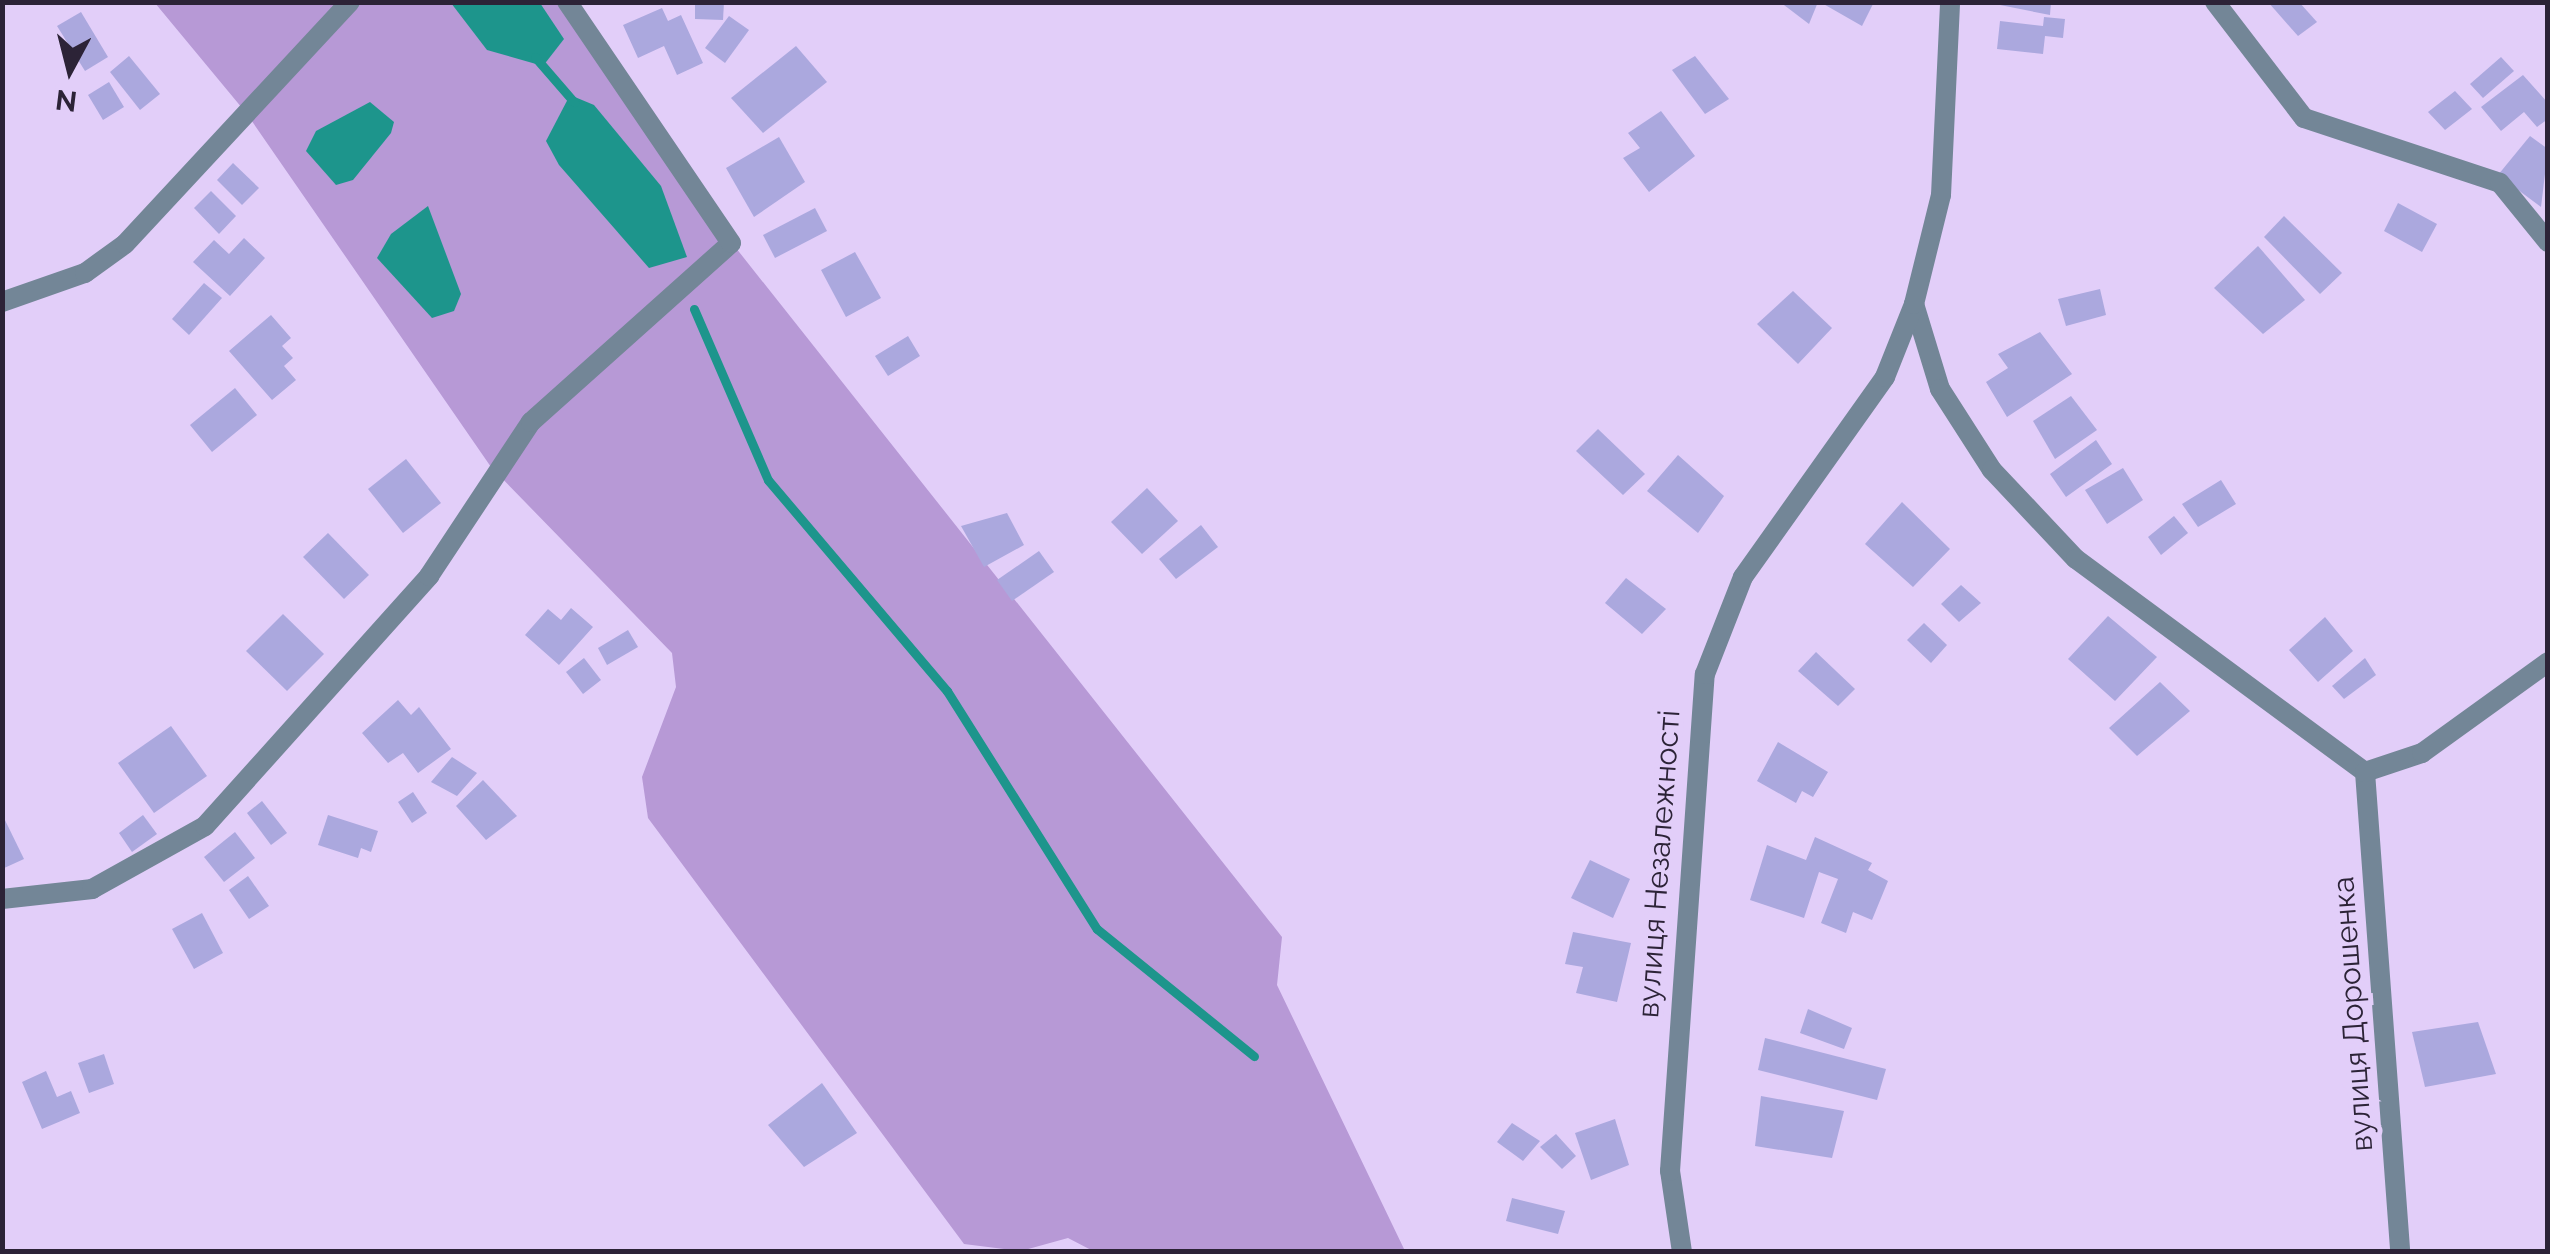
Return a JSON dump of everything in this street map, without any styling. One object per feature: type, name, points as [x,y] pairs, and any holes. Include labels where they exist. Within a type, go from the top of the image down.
[{"type":"street","points":[[2,302],[85,272],[125,244],[350,2]]},
{"type":"street","points":[[2,899],[92,889],[205,826],[428,576],[531,422],[732,243],[568,2]]},
{"type":"street","name":"вулиця Незалежності","points":[[1682,1252],[1670,1171],[1705,674],[1743,578],[1885,377],[1914,304],[1941,195],[1950,2]]},
{"type":"street","points":[[2216,2],[2304,118],[2500,183],[2548,242]]},
{"type":"street","points":[[1914,304],[1940,389],[1992,470],[2076,558],[2365,772],[2422,753],[2548,662]]},
{"type":"street","name":"вулиця Дорошенка","points":[[2365,772],[2400,1252]]},
{"type":"shaded area","points":[[155,3],[567,3],[732,243],[1282,937],[1277,985],[1405,1251],[1095,1252],[1068,1238],[1021,1251],[964,1244],[648,818],[642,777],[676,687],[672,653],[491,467],[247,114]]},
{"type":"shaded area","points":[[451,3],[540,3],[564,39],[543,66],[487,50]]},
{"type":"shaded area","points":[[570,95],[594,105],[661,186],[687,257],[649,268],[559,165],[546,141]]},
{"type":"shaded area","points":[[370,102],[394,122],[391,133],[353,180],[336,185],[306,151],[316,131]]},
{"type":"shaded area","points":[[428,206],[461,294],[454,311],[432,318],[377,258],[391,234]]},
{"type":"building","points":[[695,2],[724,2],[723,20],[695,19]]},
{"type":"building","points":[[1780,2],[1818,2],[1809,24]]},
{"type":"building","points":[[1820,2],[1874,2],[1862,26]]},
{"type":"building","points":[[1985,2],[2051,2],[2050,15]]},
{"type":"building","points":[[2268,2],[2299,2],[2317,22],[2298,36]]},
{"type":"building","points":[[662,8],[668,21],[681,15],[703,63],[677,75],[664,46],[638,58],[623,25]]},
{"type":"building","points":[[81,12],[108,57],[85,71],[57,26]]},
{"type":"building","points":[[729,16],[749,30],[725,63],[705,48]]},
{"type":"building","points":[[2044,17],[2065,19],[2063,38],[2045,36],[2043,54],[1997,49],[2000,21],[2043,26]]},
{"type":"building","points":[[796,46],[827,82],[763,133],[731,98]]},
{"type":"building","points":[[129,56],[160,94],[140,110],[110,72]]},
{"type":"building","points":[[1695,56],[1729,99],[1705,114],[1672,70]]},
{"type":"building","points":[[2501,57],[2514,71],[2483,98],[2470,84]]},
{"type":"building","points":[[2523,75],[2548,103],[2548,119],[2537,127],[2524,112],[2501,131],[2481,107]]},
{"type":"building","points":[[109,82],[124,107],[103,120],[88,95]]},
{"type":"building","points":[[2455,91],[2472,109],[2445,130],[2428,112]]},
{"type":"building","points":[[1661,111],[1695,156],[1649,192],[1623,158],[1640,148],[1628,133]]},
{"type":"building","points":[[2530,136],[2548,149],[2541,207],[2498,175]]},
{"type":"building","points":[[779,137],[805,182],[754,217],[726,168]]},
{"type":"building","points":[[233,163],[259,188],[242,205],[217,180]]},
{"type":"building","points":[[211,191],[236,216],[219,234],[194,208]]},
{"type":"building","points":[[2398,203],[2437,224],[2422,252],[2384,231]]},
{"type":"building","points":[[815,208],[827,231],[775,258],[763,235]]},
{"type":"building","points":[[2284,216],[2342,273],[2320,294],[2264,237]]},
{"type":"building","points":[[244,238],[265,258],[230,296],[193,262],[214,240],[229,254]]},
{"type":"building","points":[[2258,246],[2305,300],[2263,334],[2214,288]]},
{"type":"building","points":[[855,252],[881,298],[846,317],[821,270]]},
{"type":"building","points":[[204,283],[222,298],[189,335],[172,319]]},
{"type":"building","points":[[2100,289],[2106,315],[2066,326],[2058,299]]},
{"type":"building","points":[[1793,291],[1832,328],[1798,364],[1757,324]]},
{"type":"building","points":[[271,315],[291,338],[282,346],[293,358],[284,366],[296,380],[272,400],[229,351]]},
{"type":"building","points":[[2040,332],[2072,374],[2007,417],[1986,382],[2008,368],[1998,354]]},
{"type":"building","points":[[908,336],[920,356],[888,376],[875,356]]},
{"type":"building","points":[[235,388],[257,415],[212,452],[190,425]]},
{"type":"building","points":[[2071,396],[2097,430],[2055,459],[2033,421]]},
{"type":"building","points":[[1598,429],[1645,474],[1623,495],[1576,451]]},
{"type":"building","points":[[2096,440],[2112,464],[2066,497],[2050,474]]},
{"type":"building","points":[[1678,455],[1724,496],[1698,533],[1647,491]]},
{"type":"building","points":[[406,459],[441,503],[403,533],[368,489]]},
{"type":"building","points":[[2123,468],[2143,500],[2107,524],[2085,490]]},
{"type":"building","points":[[2221,480],[2236,504],[2198,527],[2182,504]]},
{"type":"building","points":[[1147,488],[1178,521],[1142,554],[1111,522]]},
{"type":"building","points":[[1902,502],[1950,549],[1913,587],[1865,544]]},
{"type":"building","points":[[1007,513],[1024,545],[984,567],[961,526]]},
{"type":"building","points":[[2174,516],[2188,533],[2161,555],[2148,537]]},
{"type":"building","points":[[1201,525],[1218,547],[1176,579],[1159,559]]},
{"type":"building","points":[[328,533],[369,575],[344,599],[303,557]]},
{"type":"building","points":[[1039,551],[1054,572],[1012,601],[997,580]]},
{"type":"building","points":[[1626,578],[1666,609],[1642,634],[1605,603]]},
{"type":"building","points":[[1961,585],[1981,603],[1959,622],[1941,604]]},
{"type":"building","points":[[571,608],[593,627],[559,665],[525,635],[548,609],[561,620]]},
{"type":"building","points":[[283,614],[324,654],[287,691],[246,651]]},
{"type":"building","points":[[2108,616],[2157,657],[2115,701],[2068,659]]},
{"type":"building","points":[[2325,617],[2353,651],[2318,682],[2289,650]]},
{"type":"building","points":[[1924,623],[1947,645],[1931,663],[1907,640]]},
{"type":"building","points":[[628,630],[638,647],[607,665],[598,648]]},
{"type":"building","points":[[1816,652],[1855,689],[1838,706],[1798,671]]},
{"type":"building","points":[[584,658],[601,680],[583,694],[566,672]]},
{"type":"building","points":[[2365,658],[2376,675],[2344,699],[2332,686]]},
{"type":"building","points":[[2160,682],[2190,711],[2137,756],[2109,728]]},
{"type":"building","points":[[398,700],[411,715],[419,707],[451,749],[418,773],[403,753],[388,763],[362,733]]},
{"type":"building","points":[[171,726],[207,776],[154,813],[118,763]]},
{"type":"building","points":[[1778,742],[1828,772],[1813,797],[1802,791],[1796,803],[1757,781]]},
{"type":"building","points":[[452,757],[477,773],[457,796],[431,782]]},
{"type":"building","points":[[483,780],[517,816],[486,840],[456,806]]},
{"type":"building","points":[[413,792],[427,813],[412,823],[398,802]]},
{"type":"building","points":[[262,801],[287,833],[271,845],[247,813]]},
{"type":"building","points":[[2,814],[24,859],[2,869]]},
{"type":"building","points":[[143,815],[157,834],[132,852],[119,833]]},
{"type":"building","points":[[328,815],[378,831],[371,852],[361,848],[358,858],[318,845]]},
{"type":"building","points":[[235,832],[255,858],[224,882],[204,857]]},
{"type":"building","points":[[1815,837],[1872,863],[1868,870],[1888,881],[1872,920],[1853,912],[1846,933],[1821,923],[1838,879],[1819,872],[1804,918],[1750,900],[1767,845],[1806,860]]},
{"type":"building","points":[[1590,860],[1630,879],[1613,918],[1571,898]]},
{"type":"building","points":[[248,876],[269,906],[249,919],[229,890]]},
{"type":"building","points":[[202,913],[223,953],[194,969],[172,929]]},
{"type":"building","points":[[1573,932],[1631,943],[1617,1002],[1576,993],[1583,967],[1565,964]]},
{"type":"building","points":[[1808,1009],[1852,1028],[1844,1049],[1800,1033]]},
{"type":"building","points":[[2478,1022],[2496,1074],[2425,1087],[2412,1032]]},
{"type":"building","points":[[1765,1038],[1886,1069],[1877,1100],[1758,1070]]},
{"type":"building","points":[[104,1054],[114,1084],[89,1093],[78,1063]]},
{"type":"building","points":[[46,1071],[57,1097],[71,1091],[80,1113],[42,1129],[22,1082]]},
{"type":"building","points":[[822,1083],[857,1133],[804,1167],[768,1125]]},
{"type":"building","points":[[1761,1096],[1844,1111],[1832,1158],[1755,1146]]},
{"type":"building","points":[[1615,1119],[1629,1165],[1591,1180],[1575,1133]]},
{"type":"building","points":[[1512,1123],[1540,1141],[1523,1161],[1497,1142]]},
{"type":"building","points":[[1556,1134],[1576,1156],[1562,1169],[1540,1147]]},
{"type":"building","points":[[1512,1198],[1565,1211],[1558,1234],[1506,1221]]},
{"type":"waterway","points":[[535,57],[574,102]]},
{"type":"waterway","points":[[694,309],[768,480],[947,691],[1097,929],[1254,1056]]}]
